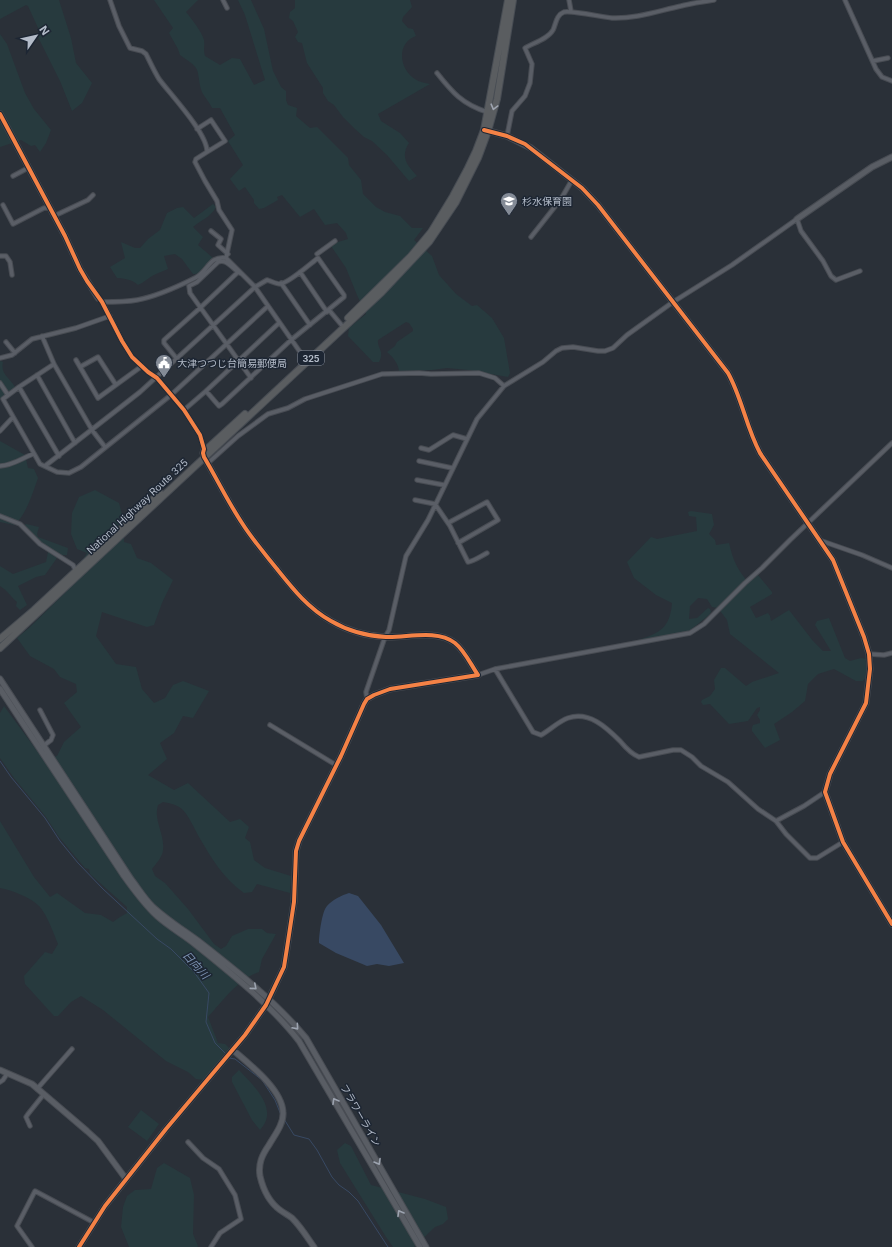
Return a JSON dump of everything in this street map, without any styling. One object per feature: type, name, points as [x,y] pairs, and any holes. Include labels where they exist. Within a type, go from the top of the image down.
[{"type":"highway","name":"National Highway Route 325","points":[[486,130],[487,112],[508,0]]},
{"type":"highway","name":"National Highway Route 325","points":[[0,639],[342,326],[384,290],[429,242],[456,202],[478,158],[497,99],[513,0]]},
{"type":"highway","name":"National Highway Route 325","points":[[0,648],[149,510],[204,453]]},
{"type":"street","points":[[110,0],[119,26],[130,48],[142,51],[146,54],[160,80],[189,116],[197,129],[206,144],[206,152]]},
{"type":"street","points":[[223,0],[227,8]]},
{"type":"street","points":[[568,0],[571,11]]},
{"type":"street","points":[[507,136],[512,111],[525,96],[530,83],[532,64],[525,48],[548,36],[553,31],[558,17],[561,14],[571,11],[594,16],[625,18],[690,2],[714,0]]},
{"type":"street","points":[[845,0],[882,77],[892,81]]},
{"type":"street","points":[[873,61],[888,58]]},
{"type":"street","points":[[437,73],[453,93],[474,108],[487,112]]},
{"type":"street","points":[[0,114],[50,208],[80,269],[102,302],[122,341],[132,357],[157,378],[184,410],[200,435],[208,463],[248,532],[292,588],[317,612],[358,633],[384,637],[432,636],[455,643],[478,675]]},
{"type":"street","points":[[197,129],[211,120],[225,141],[206,152],[195,162],[217,201],[219,210],[232,230],[227,256]]},
{"type":"street","points":[[486,130],[507,136],[531,148],[572,180],[598,205],[728,373],[734,384],[751,433],[760,453],[833,560],[864,637],[869,654],[870,680],[866,703],[830,774],[825,792],[843,842],[892,924]]},
{"type":"street","points":[[367,699],[366,692],[384,637],[389,630],[406,556],[428,520],[477,419],[504,386],[543,362],[562,348],[573,347],[598,352],[613,348],[626,335],[673,302],[732,265],[872,167],[892,157]]},
{"type":"street","points":[[13,176],[28,168]]},
{"type":"street","points":[[531,237],[561,198],[572,180]]},
{"type":"street","points":[[54,216],[88,200],[93,195]]},
{"type":"street","points":[[3,205],[13,224],[44,208],[50,208]]},
{"type":"street","points":[[797,219],[801,231],[823,260],[831,276],[836,280],[860,271]]},
{"type":"street","points":[[211,230],[221,238],[218,245],[255,287],[306,360]]},
{"type":"street","points":[[45,466],[157,378],[255,287],[267,280],[279,284],[281,283],[300,272],[336,241]]},
{"type":"street","points":[[206,391],[219,406],[291,340],[344,297],[317,256],[315,249]]},
{"type":"street","points":[[0,256],[6,256],[10,262],[12,275]]},
{"type":"street","points":[[102,302],[135,301],[146,298],[197,278],[214,259],[227,256]]},
{"type":"street","points":[[244,275],[238,273],[226,261],[222,260],[197,282],[189,286],[190,293],[200,308],[251,378]]},
{"type":"street","points":[[300,272],[328,311],[342,326]]},
{"type":"street","points":[[177,359],[164,343],[164,340],[238,273]]},
{"type":"street","points":[[281,283],[310,325]]},
{"type":"street","points":[[54,364],[1,401],[13,417],[40,464],[57,472],[69,473],[105,447],[171,395],[268,306]]},
{"type":"street","points":[[0,358],[15,353],[32,339],[76,328],[110,316]]},
{"type":"street","points":[[184,410],[280,323]]},
{"type":"street","points":[[42,336],[54,364],[92,430],[105,447]]},
{"type":"street","points":[[6,342],[15,353]]},
{"type":"street","points":[[80,367],[98,357],[116,385]]},
{"type":"street","points":[[76,360],[98,398],[142,366]]},
{"type":"street","points":[[208,463],[238,436],[268,414],[288,408],[305,399],[382,374],[479,373],[495,378],[504,386]]},
{"type":"street","points":[[37,376],[75,443]]},
{"type":"street","points":[[0,382],[8,395]]},
{"type":"street","points":[[19,387],[59,456]]},
{"type":"street","points":[[0,431],[13,417]]},
{"type":"street","points":[[421,448],[429,450],[453,436],[467,439]]},
{"type":"street","points":[[79,1247],[93,1222],[126,1179],[245,1035],[266,1005],[284,966],[294,902],[295,865],[298,846],[360,710],[367,699],[379,692],[390,689],[478,675],[495,668],[690,633],[704,624],[892,443]]},
{"type":"street","points":[[0,466],[15,464],[21,459],[33,454]]},
{"type":"street","points":[[419,461],[452,468]]},
{"type":"street","points":[[417,480],[444,485]]},
{"type":"street","points":[[415,500],[435,504],[448,523],[468,562],[472,562],[487,554]]},
{"type":"street","points":[[448,523],[487,502],[498,520],[458,543]]},
{"type":"street","points":[[0,516],[20,524],[40,544],[65,559],[73,565],[76,570]]},
{"type":"street","points":[[819,540],[862,555],[892,568]]},
{"type":"street","points":[[869,654],[884,656],[892,653]]},
{"type":"street","points":[[495,668],[533,732],[541,735],[567,718],[575,716],[593,719],[607,728],[631,753],[639,757],[673,750],[681,750],[692,757],[701,766],[728,782],[758,809],[776,821],[786,834],[810,858],[816,858],[843,842]]},
{"type":"street","points":[[0,679],[42,747]]},
{"type":"street","points":[[0,690],[42,747]]},
{"type":"street","points":[[40,710],[53,735],[51,740],[42,747]]},
{"type":"street","points":[[270,725],[336,765]]},
{"type":"street","name":"フラワーライン","points":[[42,747],[131,879],[147,900],[173,923],[227,964],[288,1017],[306,1038],[426,1247]]},
{"type":"street","name":"フラワーライン","points":[[42,747],[124,876],[145,904],[157,916],[205,953],[266,1005],[284,1022],[299,1041],[420,1247]]},
{"type":"street","points":[[776,821],[804,806],[825,792]]},
{"type":"street","points":[[37,1089],[72,1049]]},
{"type":"street","points":[[231,1052],[261,1074],[281,1104],[284,1112],[282,1121],[260,1162],[260,1177],[264,1190],[273,1204],[291,1217],[314,1247]]},
{"type":"street","points":[[0,1070],[25,1080],[44,1094],[98,1141],[126,1179]]},
{"type":"street","points":[[0,1082],[7,1074]]},
{"type":"street","points":[[30,1126],[26,1118],[44,1094]]},
{"type":"street","points":[[188,1142],[204,1158],[219,1169],[235,1195],[241,1219],[220,1233],[211,1247]]},
{"type":"street","points":[[32,1247],[17,1226],[35,1191],[93,1222]]},
{"type":"green space","points":[[0,0],[59,0],[71,38],[76,63],[92,83],[82,103],[72,111],[60,81],[38,37],[39,30],[28,6],[26,5],[0,19]]},
{"type":"green space","points":[[154,0],[198,0],[186,12],[203,37],[205,56],[220,65],[232,58],[240,59],[254,85],[265,80],[245,15],[238,0],[251,0],[264,29],[273,71],[281,87],[286,91],[286,100],[288,105],[297,108],[296,116],[310,128],[317,127],[348,158],[349,165],[361,180],[363,194],[376,207],[385,212],[400,216],[412,228],[423,228],[414,240],[432,256],[439,275],[456,294],[472,306],[477,305],[492,318],[504,338],[510,373],[508,377],[447,368],[399,371],[395,360],[387,352],[395,346],[397,342],[413,331],[409,323],[406,322],[378,340],[381,353],[379,362],[373,362],[348,336],[349,328],[366,314],[346,268],[331,246],[348,239],[346,233],[337,223],[325,225],[314,209],[300,217],[282,195],[277,197],[278,200],[264,208],[259,209],[245,187],[239,191],[230,179],[243,165],[228,141],[235,135],[220,108],[212,108],[203,93],[196,68],[180,55],[169,33],[173,28]]},
{"type":"green space","points":[[295,0],[410,0],[412,7],[403,17],[402,21],[408,28],[413,29],[416,36],[405,44],[402,56],[403,63],[410,75],[415,79],[420,82],[430,84],[378,114],[381,121],[400,133],[409,143],[406,148],[405,157],[410,168],[417,176],[409,181],[387,155],[372,141],[364,137],[354,128],[334,105],[328,101],[323,93],[323,88],[307,63],[302,43],[298,42],[295,37],[298,32],[293,21],[289,18],[290,12],[295,8]]},
{"type":"green space","points":[[0,34],[7,44],[25,93],[34,109],[51,130],[46,143],[40,152],[35,145],[31,146],[21,140],[0,147]]},
{"type":"green space","points":[[213,204],[216,207],[214,210],[193,227],[203,237],[198,245],[213,258],[213,261],[204,270],[193,274],[182,259],[175,254],[164,256],[168,269],[154,275],[138,285],[123,278],[117,278],[110,267],[125,258],[121,242],[135,248],[140,248],[148,239],[160,230],[167,213],[183,207],[194,218]]},
{"type":"green space","points":[[0,361],[3,362],[2,366],[4,373],[15,387],[0,399]]},
{"type":"green space","points":[[0,441],[25,455],[28,468],[34,469],[38,478],[26,510],[14,525],[0,522]]},
{"type":"green space","points":[[95,490],[119,503],[123,518],[124,542],[131,544],[137,558],[151,563],[173,580],[154,625],[147,627],[102,612],[96,636],[116,664],[136,667],[142,689],[154,703],[165,698],[173,685],[183,681],[209,691],[193,718],[183,716],[174,733],[160,743],[167,759],[148,775],[174,790],[188,783],[230,822],[240,819],[249,827],[245,838],[250,842],[254,860],[265,868],[291,876],[290,893],[257,884],[252,892],[244,893],[218,868],[183,810],[166,802],[158,805],[157,816],[163,844],[163,852],[152,869],[155,876],[165,883],[188,909],[214,944],[221,949],[226,946],[232,936],[248,929],[262,929],[267,933],[276,934],[262,959],[259,972],[251,975],[238,985],[208,1017],[218,1043],[225,1044],[229,1048],[204,1080],[196,1079],[188,1072],[166,1061],[103,1010],[81,996],[71,1002],[58,1016],[54,1016],[25,984],[24,976],[45,952],[52,954],[58,944],[48,920],[40,907],[32,901],[22,895],[0,888],[0,821],[34,877],[50,897],[57,893],[85,913],[101,915],[113,922],[127,913],[127,907],[90,874],[89,869],[85,868],[59,837],[46,817],[14,778],[0,758],[0,713],[4,706],[43,759],[57,756],[64,742],[81,727],[64,703],[77,692],[76,684],[60,677],[54,669],[30,656],[17,638],[68,590],[76,571],[87,553],[77,549],[71,534],[72,513],[79,497]]},
{"type":"green space","points":[[691,511],[712,514],[714,525],[709,534],[715,540],[716,545],[729,543],[736,564],[748,582],[758,575],[772,592],[772,594],[750,607],[756,618],[768,613],[771,621],[789,610],[813,641],[823,651],[831,651],[815,625],[817,621],[829,618],[845,658],[850,661],[861,658],[867,659],[867,676],[863,681],[856,681],[834,669],[818,674],[808,684],[805,701],[774,724],[780,740],[765,748],[752,731],[753,725],[760,723],[757,715],[760,707],[757,708],[748,721],[729,724],[710,704],[703,705],[701,702],[710,696],[715,689],[714,680],[721,668],[725,668],[746,686],[752,682],[779,673],[730,634],[727,620],[718,608],[712,607],[707,599],[698,598],[690,606],[689,619],[697,618],[708,608],[711,612],[688,632],[638,642],[638,640],[658,632],[666,624],[671,611],[672,603],[656,595],[634,578],[627,562],[651,537],[657,539],[697,531],[696,517],[689,516],[688,512]]},
{"type":"green space","points":[[26,524],[39,527],[37,534],[38,537],[68,548],[67,555],[59,555],[45,575],[36,577],[18,586],[27,605],[20,610],[16,606],[17,602],[0,586],[0,566],[13,574],[46,562],[48,552],[23,526]]},
{"type":"green space","points":[[239,1070],[257,1090],[266,1106],[267,1114],[265,1122],[260,1130],[252,1120],[232,1082],[232,1077]]},
{"type":"green space","points":[[141,1110],[159,1124],[147,1141],[128,1127]]},
{"type":"green space","points":[[345,1143],[351,1146],[371,1185],[425,1199],[446,1207],[448,1219],[443,1224],[435,1227],[414,1247],[393,1247],[340,1163],[337,1150]]},
{"type":"green space","points":[[164,1163],[190,1178],[194,1195],[193,1234],[198,1246],[129,1247],[121,1227],[123,1207],[127,1196],[135,1190],[151,1189],[157,1168]]},
{"type":"water","points":[[349,893],[358,896],[381,925],[404,963],[389,966],[377,964],[367,966],[336,953],[319,943],[321,923],[325,909],[340,896]]},
{"type":"waterway","name":"日向川","points":[[0,761],[78,863],[103,889],[157,939],[171,949],[194,972],[209,993],[206,1022],[215,1043],[226,1054]]},
{"type":"waterway","name":"日向川","points":[[229,1058],[235,1059],[262,1080],[275,1100],[281,1115]]},
{"type":"waterway","name":"日向川","points":[[284,1119],[294,1135],[309,1139],[332,1177],[358,1201],[388,1247]]},
{"type":"cycle path","points":[[0,114],[65,236],[80,269],[102,302],[122,341],[132,357],[157,378],[184,410],[200,435],[204,449],[204,457],[227,499],[254,541],[289,584],[301,598],[323,616],[337,625],[351,630],[386,637],[430,635],[447,639],[455,643],[462,650],[478,675],[390,689],[367,699],[299,841],[296,851],[294,902],[284,967],[266,1005],[245,1035],[166,1129],[105,1206],[79,1247]]},
{"type":"cycle path","points":[[484,130],[507,136],[525,144],[582,188],[598,205],[728,373],[737,392],[751,433],[760,453],[833,560],[864,637],[869,654],[870,669],[866,703],[830,774],[825,792],[843,842],[892,924]]},
{"type":"place","name":"杉水保育園","points":[[509,216]]},
{"type":"place","name":"大津つつじ台簡易郵便局","points":[[164,378]]}]
